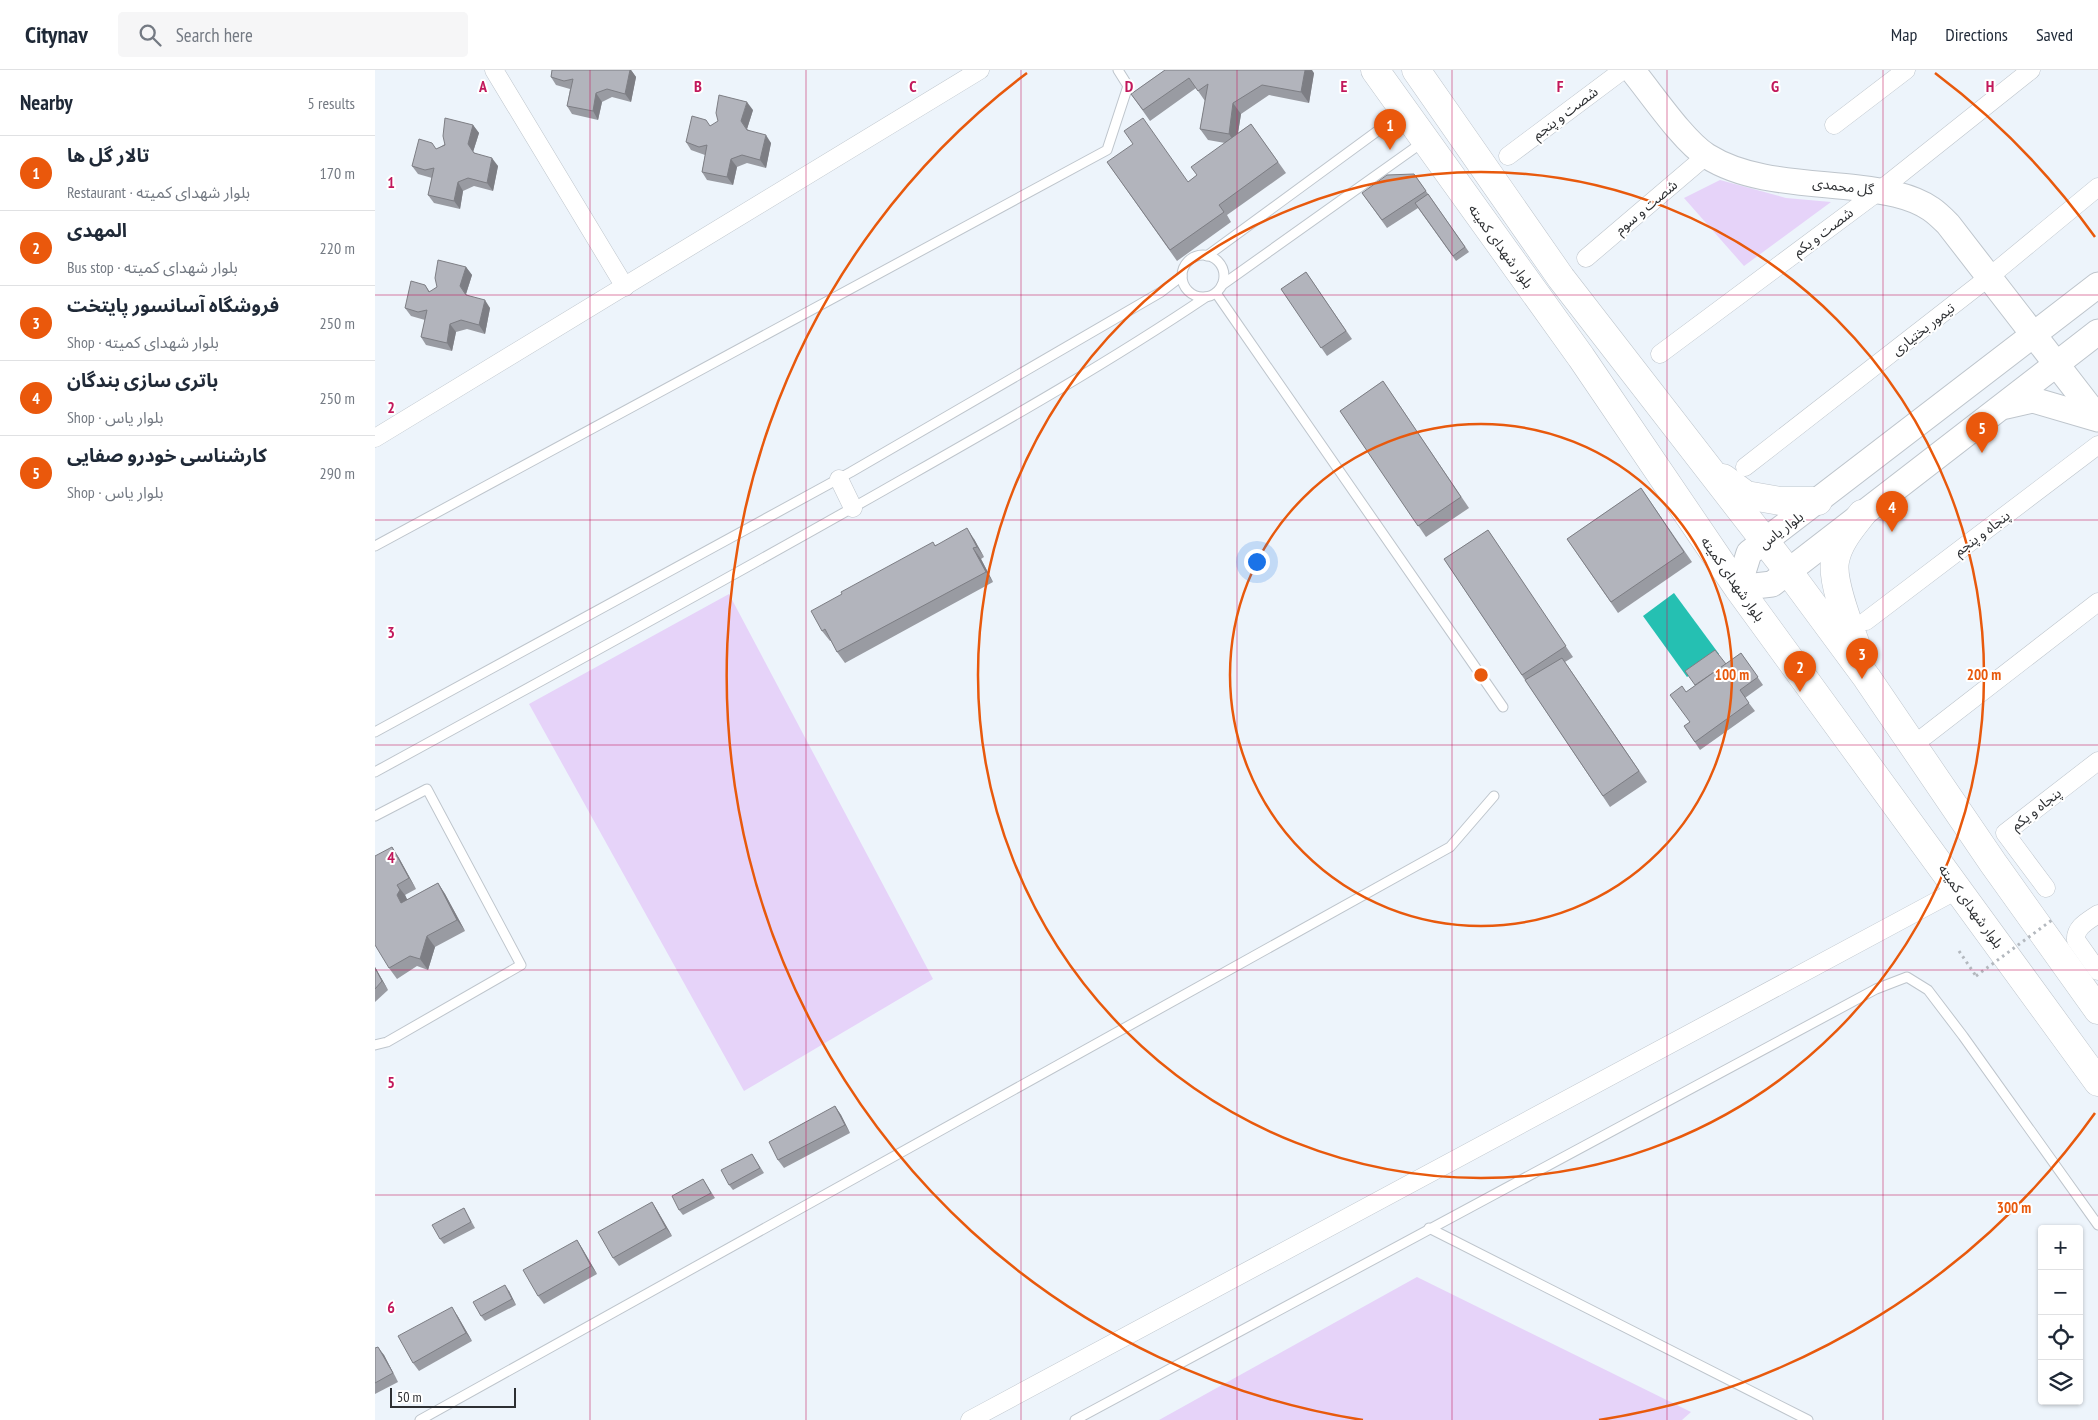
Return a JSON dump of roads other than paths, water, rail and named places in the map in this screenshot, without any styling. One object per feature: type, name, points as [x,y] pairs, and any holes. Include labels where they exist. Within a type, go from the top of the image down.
[{"type":"main road","name":"بلوار شهدای کمیته","points":[[1375,70],[1581,357],[1738,588],[2098,1082]]},
{"type":"main road","points":[[1416,70],[1561,278],[1709,468],[1772,536],[1795,566],[1867,678],[1993,863],[2098,1010]]},
{"type":"main road","name":"گل محمدی","points":[[1631,70],[1689,140],[1707,155],[1733,168],[1763,176],[1879,191],[1911,199],[1931,208],[1948,224],[2035,334],[2098,419]]},
{"type":"main road","name":"بلوار یاس","points":[[1738,588],[1749,553],[2098,285]]},
{"type":"main road","points":[[1738,588],[1772,584],[2098,332]]},
{"type":"main road","points":[[2001,407],[2033,400],[2098,419]]},
{"type":"main road","points":[[1709,468],[1747,495],[1780,501],[1819,501]]},
{"type":"main road","points":[[1862,514],[1847,534],[1835,562],[1835,574],[1841,599],[1867,678]]},
{"type":"street","points":[[494,70],[625,287]]},
{"type":"street","points":[[375,438],[980,70]]},
{"type":"street","name":"شصت و پنجم","points":[[1508,156],[1623,70]]},
{"type":"street","points":[[1833,125],[1906,70]]},
{"type":"street","name":"شصت و یکم","points":[[1660,354],[1879,191],[2031,70]]},
{"type":"street","name":"شصت و سوم","points":[[1586,258],[1707,155]]},
{"type":"street","name":"تیمور بختیاری","points":[[1745,467],[1989,277],[2098,187]]},
{"type":"street","name":"پنجاه و پنجم","points":[[1866,621],[2098,444]]},
{"type":"street","points":[[839,479],[853,508]]},
{"type":"street","points":[[1925,736],[2098,602]]},
{"type":"street","name":"پنجاه و یکم","points":[[2046,888],[2005,833],[2098,760]]},
{"type":"street","points":[[970,1420],[1959,889]]},
{"type":"street","points":[[2098,914],[2078,929],[2076,940],[2098,971]]},
{"type":"lane","points":[[375,546],[1107,150],[1128,86],[1117,70]]},
{"type":"lane","points":[[1206,297],[1198,297],[1186,290],[1182,276],[1183,269],[1193,258],[1207,256],[1404,111]]},
{"type":"lane","points":[[375,772],[853,508],[991,429],[1169,322],[1219,289],[1426,141]]},
{"type":"lane","points":[[1207,256],[1218,262],[1221,267],[1223,279],[1219,289]]},
{"type":"lane","points":[[375,732],[839,479],[1161,292],[1182,276]]},
{"type":"lane","points":[[1219,289],[1503,707]]},
{"type":"lane","points":[[375,816],[427,790],[521,965],[387,1042],[375,1045]]},
{"type":"lane","points":[[420,1420],[1450,847],[1494,796]]},
{"type":"lane","points":[[1075,1420],[1876,989],[1907,977],[1928,990],[2098,1225]]},
{"type":"lane","points":[[1429,1228],[1808,1420]]},
{"type":"place","name":"تالار گل ها","points":[[1390,150]]},
{"type":"place","name":"کارشناسی خودرو صفایی","points":[[1982,453]]},
{"type":"place","name":"باتری سازی بندگان","points":[[1892,532]]},
{"type":"place","name":"فروشگاه آسانسور پایتخت","points":[[1862,679]]},
{"type":"place","name":"المهدی","points":[[1800,692]]}]
